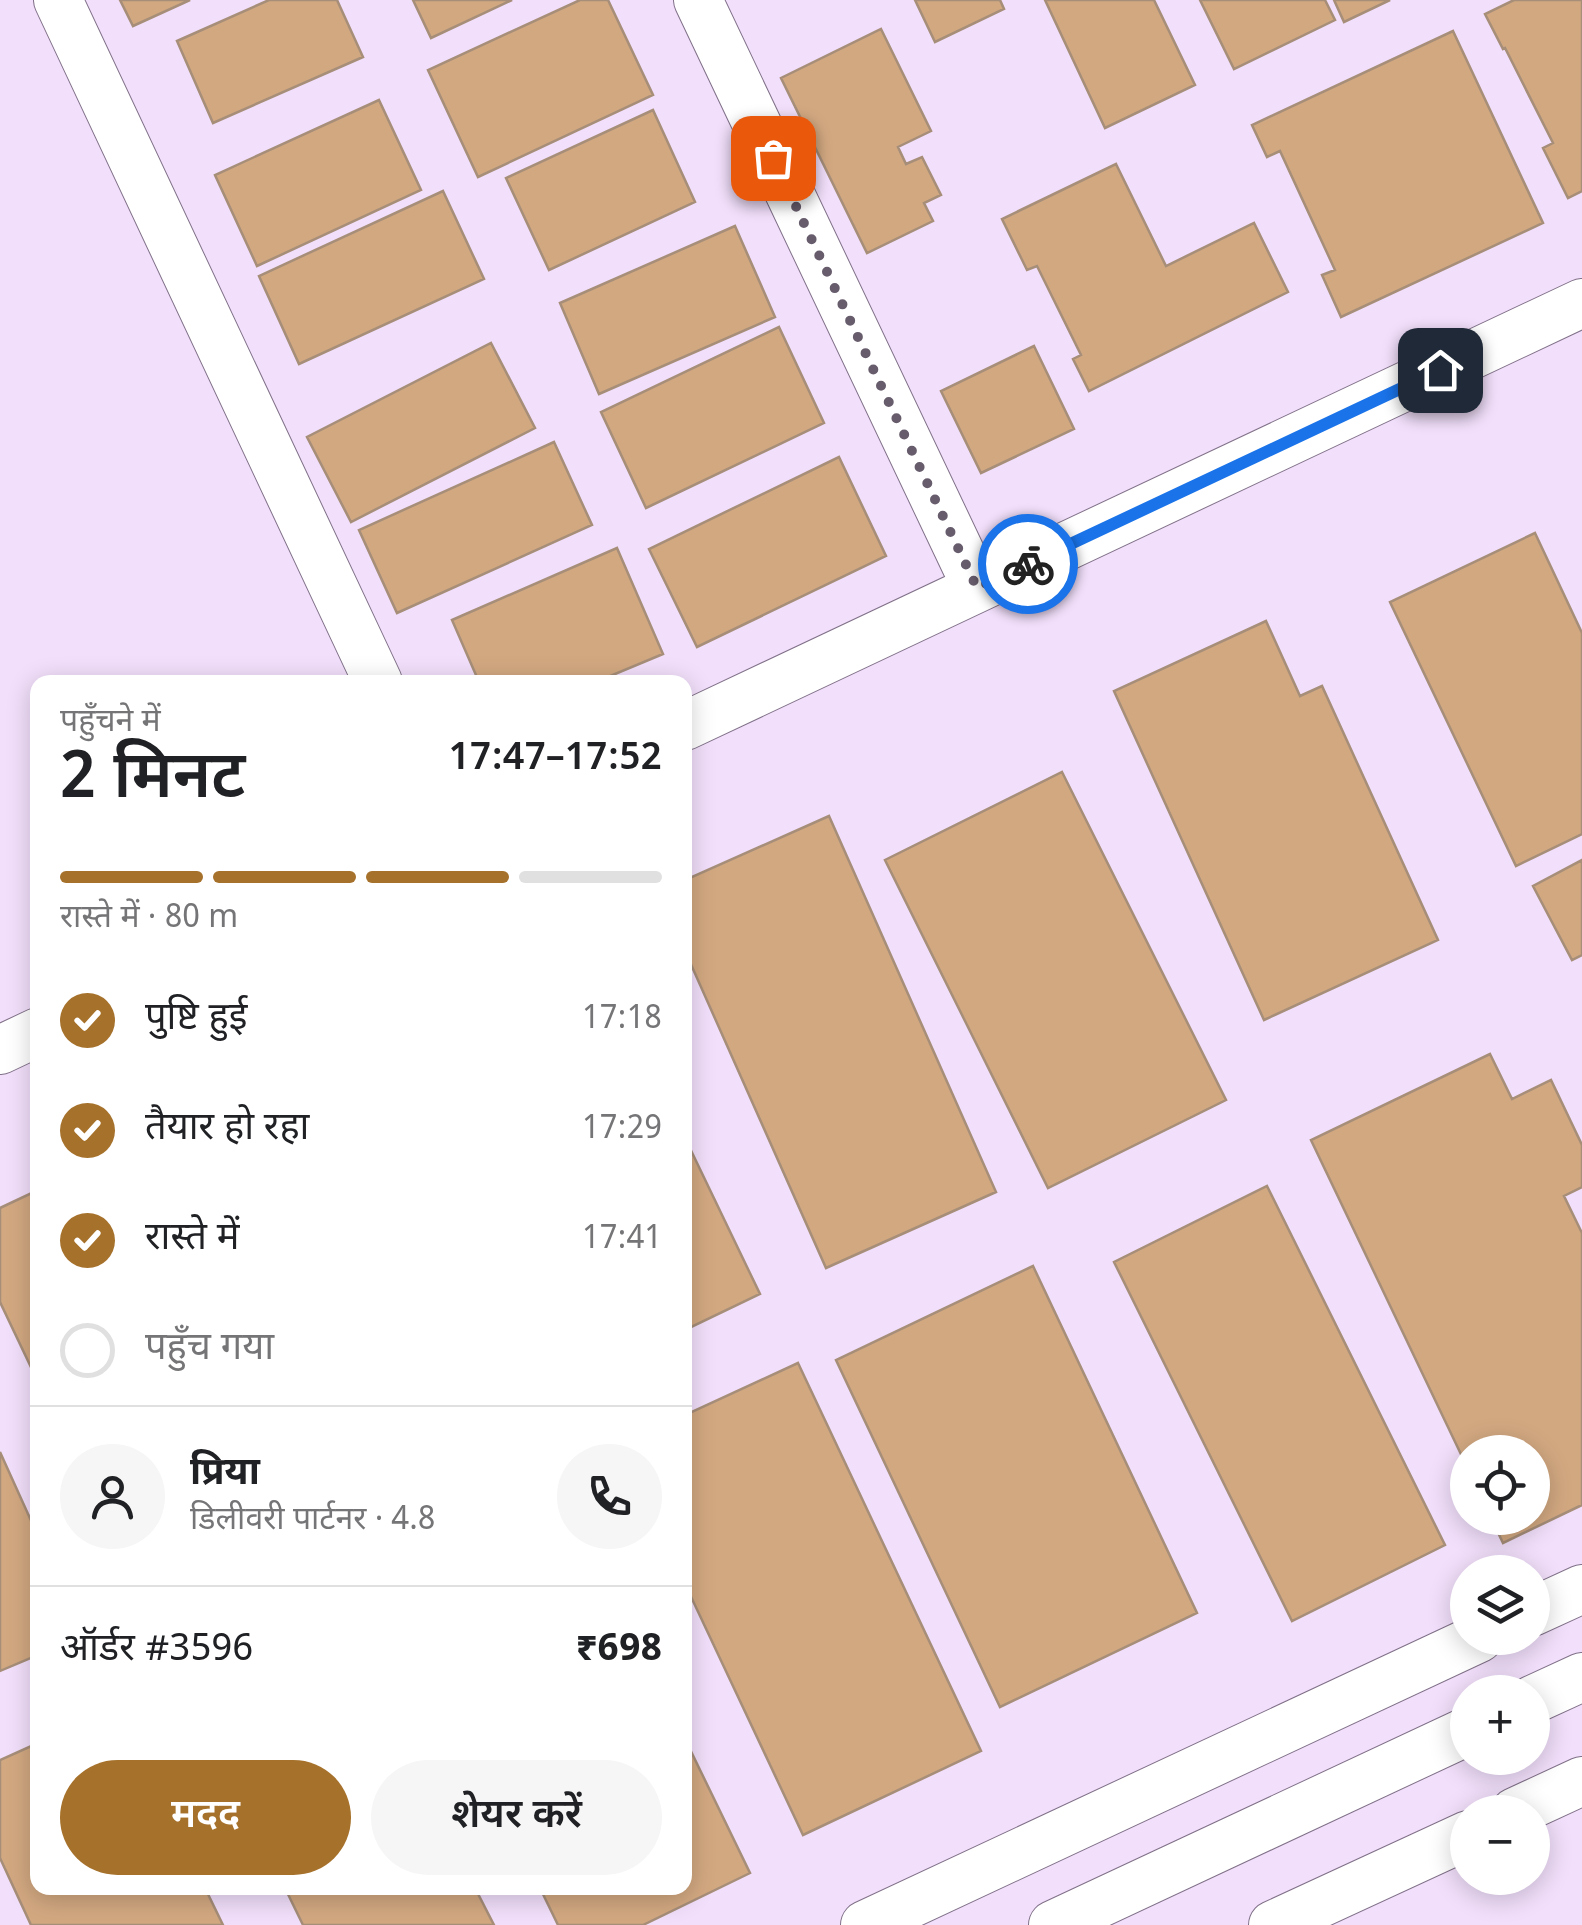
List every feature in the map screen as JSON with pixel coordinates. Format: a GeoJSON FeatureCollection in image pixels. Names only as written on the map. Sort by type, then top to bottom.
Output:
{"type":"FeatureCollection","features":[{"type":"Feature","properties":{"kind":"street"},"geometry":{"type":"LineString","coordinates":[[58,0],[375,675]]}},
{"type":"Feature","properties":{"kind":"street"},"geometry":{"type":"LineString","coordinates":[[713,5],[977,588]]}},
{"type":"Feature","properties":{"kind":"street"},"geometry":{"type":"LineString","coordinates":[[692,723],[1582,303]]}},
{"type":"Feature","properties":{"kind":"street"},"geometry":{"type":"LineString","coordinates":[[0,1050],[30,1036]]}},
{"type":"Feature","properties":{"kind":"street"},"geometry":{"type":"LineString","coordinates":[[1550,1604],[1582,1589]]}},
{"type":"Feature","properties":{"kind":"street"},"geometry":{"type":"LineString","coordinates":[[865,1925],[1450,1652]]}},
{"type":"Feature","properties":{"kind":"street"},"geometry":{"type":"LineString","coordinates":[[1550,1692],[1582,1677]]}},
{"type":"Feature","properties":{"kind":"street"},"geometry":{"type":"LineString","coordinates":[[1053,1925],[1450,1739]]}},
{"type":"Feature","properties":{"kind":"street"},"geometry":{"type":"LineString","coordinates":[[1550,1796],[1582,1781]]}},
{"type":"Feature","properties":{"kind":"street"},"geometry":{"type":"LineString","coordinates":[[1274,1925],[1450,1842]]}},
{"type":"Feature","properties":{"kind":"building"},"geometry":{"type":"Polygon","coordinates":[[[120,0],[190,0],[133,26],[120,0]]]}},
{"type":"Feature","properties":{"kind":"building"},"geometry":{"type":"Polygon","coordinates":[[[269,0],[337,0],[363,57],[213,123],[177,41],[269,0]]]}},
{"type":"Feature","properties":{"kind":"building"},"geometry":{"type":"Polygon","coordinates":[[[413,0],[512,0],[431,38],[413,0]]]}},
{"type":"Feature","properties":{"kind":"building"},"geometry":{"type":"Polygon","coordinates":[[[580,0],[608,0],[653,95],[478,177],[428,70],[580,0]]]}},
{"type":"Feature","properties":{"kind":"building"},"geometry":{"type":"Polygon","coordinates":[[[915,0],[1000,0],[1004,9],[935,42],[915,0]]]}},
{"type":"Feature","properties":{"kind":"building"},"geometry":{"type":"Polygon","coordinates":[[[1045,0],[1154,0],[1195,85],[1105,128],[1045,0]]]}},
{"type":"Feature","properties":{"kind":"building"},"geometry":{"type":"Polygon","coordinates":[[[1200,0],[1325,0],[1335,20],[1234,69],[1200,0]]]}},
{"type":"Feature","properties":{"kind":"building"},"geometry":{"type":"Polygon","coordinates":[[[1334,0],[1390,0],[1344,22],[1334,0]]]}},
{"type":"Feature","properties":{"kind":"building"},"geometry":{"type":"Polygon","coordinates":[[[1514,0],[1582,0],[1582,191],[1568,198],[1543,148],[1553,143],[1485,14],[1514,0]]]}},
{"type":"Feature","properties":{"kind":"building"},"geometry":{"type":"Polygon","coordinates":[[[881,29],[931,131],[898,147],[906,164],[922,157],[941,195],[924,203],[933,221],[867,253],[781,78],[881,29]]]}},
{"type":"Feature","properties":{"kind":"building"},"geometry":{"type":"Polygon","coordinates":[[[1453,31],[1543,223],[1341,317],[1322,275],[1335,270],[1280,151],[1267,157],[1252,125],[1453,31]]]}},
{"type":"Feature","properties":{"kind":"building"},"geometry":{"type":"Polygon","coordinates":[[[379,100],[421,190],[257,266],[215,175],[379,100]]]}},
{"type":"Feature","properties":{"kind":"building"},"geometry":{"type":"Polygon","coordinates":[[[653,110],[695,202],[549,270],[506,178],[653,110]]]}},
{"type":"Feature","properties":{"kind":"building"},"geometry":{"type":"Polygon","coordinates":[[[1116,164],[1166,266],[1254,223],[1288,292],[1089,391],[1073,359],[1081,355],[1037,266],[1027,270],[1002,219],[1116,164]]]}},
{"type":"Feature","properties":{"kind":"building"},"geometry":{"type":"Polygon","coordinates":[[[443,191],[484,279],[299,364],[259,276],[443,191]]]}},
{"type":"Feature","properties":{"kind":"building"},"geometry":{"type":"Polygon","coordinates":[[[735,226],[775,317],[599,394],[560,303],[735,226]]]}},
{"type":"Feature","properties":{"kind":"building"},"geometry":{"type":"Polygon","coordinates":[[[779,327],[824,423],[646,508],[601,412],[779,327]]]}},
{"type":"Feature","properties":{"kind":"building"},"geometry":{"type":"Polygon","coordinates":[[[491,343],[535,428],[351,522],[307,437],[491,343]]]}},
{"type":"Feature","properties":{"kind":"building"},"geometry":{"type":"Polygon","coordinates":[[[1034,346],[1074,429],[981,473],[941,391],[1034,346]]]}},
{"type":"Feature","properties":{"kind":"building"},"geometry":{"type":"Polygon","coordinates":[[[554,442],[592,525],[397,613],[359,530],[554,442]]]}},
{"type":"Feature","properties":{"kind":"building"},"geometry":{"type":"Polygon","coordinates":[[[839,457],[886,556],[697,647],[649,549],[839,457]]]}},
{"type":"Feature","properties":{"kind":"building"},"geometry":{"type":"Polygon","coordinates":[[[1535,533],[1582,633],[1582,834],[1516,866],[1390,602],[1535,533]]]}},
{"type":"Feature","properties":{"kind":"building"},"geometry":{"type":"Polygon","coordinates":[[[617,548],[663,654],[613,675],[476,675],[452,620],[617,548]]]}},
{"type":"Feature","properties":{"kind":"building"},"geometry":{"type":"Polygon","coordinates":[[[1266,621],[1300,696],[1322,686],[1438,940],[1264,1020],[1114,691],[1266,621]]]}},
{"type":"Feature","properties":{"kind":"building"},"geometry":{"type":"Polygon","coordinates":[[[1062,772],[1226,1100],[1048,1188],[885,860],[1062,772]]]}},
{"type":"Feature","properties":{"kind":"building"},"geometry":{"type":"Polygon","coordinates":[[[829,816],[996,1192],[826,1268],[692,967],[692,877],[829,816]]]}},
{"type":"Feature","properties":{"kind":"building"},"geometry":{"type":"Polygon","coordinates":[[[1582,860],[1582,955],[1572,960],[1533,886],[1582,860]]]}},
{"type":"Feature","properties":{"kind":"building"},"geometry":{"type":"Polygon","coordinates":[[[1490,1054],[1512,1099],[1551,1080],[1582,1145],[1582,1187],[1564,1196],[1582,1233],[1582,1505],[1550,1520],[1550,1435],[1452,1435],[1311,1140],[1490,1054]]]}},
{"type":"Feature","properties":{"kind":"building"},"geometry":{"type":"Polygon","coordinates":[[[692,1153],[760,1294],[692,1327],[692,1153]]]}},
{"type":"Feature","properties":{"kind":"building"},"geometry":{"type":"Polygon","coordinates":[[[1267,1186],[1445,1545],[1292,1621],[1114,1262],[1267,1186]]]}},
{"type":"Feature","properties":{"kind":"building"},"geometry":{"type":"Polygon","coordinates":[[[30,1194],[30,1365],[0,1302],[0,1208],[30,1194]]]}},
{"type":"Feature","properties":{"kind":"building"},"geometry":{"type":"Polygon","coordinates":[[[1033,1266],[1197,1613],[1000,1707],[836,1360],[1033,1266]]]}},
{"type":"Feature","properties":{"kind":"building"},"geometry":{"type":"Polygon","coordinates":[[[798,1363],[981,1751],[803,1835],[692,1599],[692,1412],[798,1363]]]}},
{"type":"Feature","properties":{"kind":"building"},"geometry":{"type":"Polygon","coordinates":[[[0,1452],[30,1518],[30,1658],[0,1671],[0,1452]]]}},
{"type":"Feature","properties":{"kind":"building"},"geometry":{"type":"Polygon","coordinates":[[[1499,1535],[1520,1535],[1503,1543],[1499,1535]]]}},
{"type":"Feature","properties":{"kind":"building"},"geometry":{"type":"Polygon","coordinates":[[[30,1747],[30,1895],[208,1895],[223,1925],[31,1925],[0,1858],[0,1760],[30,1747]]]}},
{"type":"Feature","properties":{"kind":"building"},"geometry":{"type":"Polygon","coordinates":[[[692,1753],[750,1873],[643,1925],[558,1925],[543,1895],[692,1895],[692,1753]]]}},
{"type":"Feature","properties":{"kind":"building"},"geometry":{"type":"Polygon","coordinates":[[[288,1895],[479,1895],[494,1925],[303,1925],[288,1895]]]}},
{"type":"Feature","properties":{"kind":"way so far"},"geometry":{"type":"LineString","coordinates":[[773,158],[977,588],[1028,564]]}},
{"type":"Feature","properties":{"kind":"route"},"geometry":{"type":"LineString","coordinates":[[1028,564],[1440,370]]}}]}
